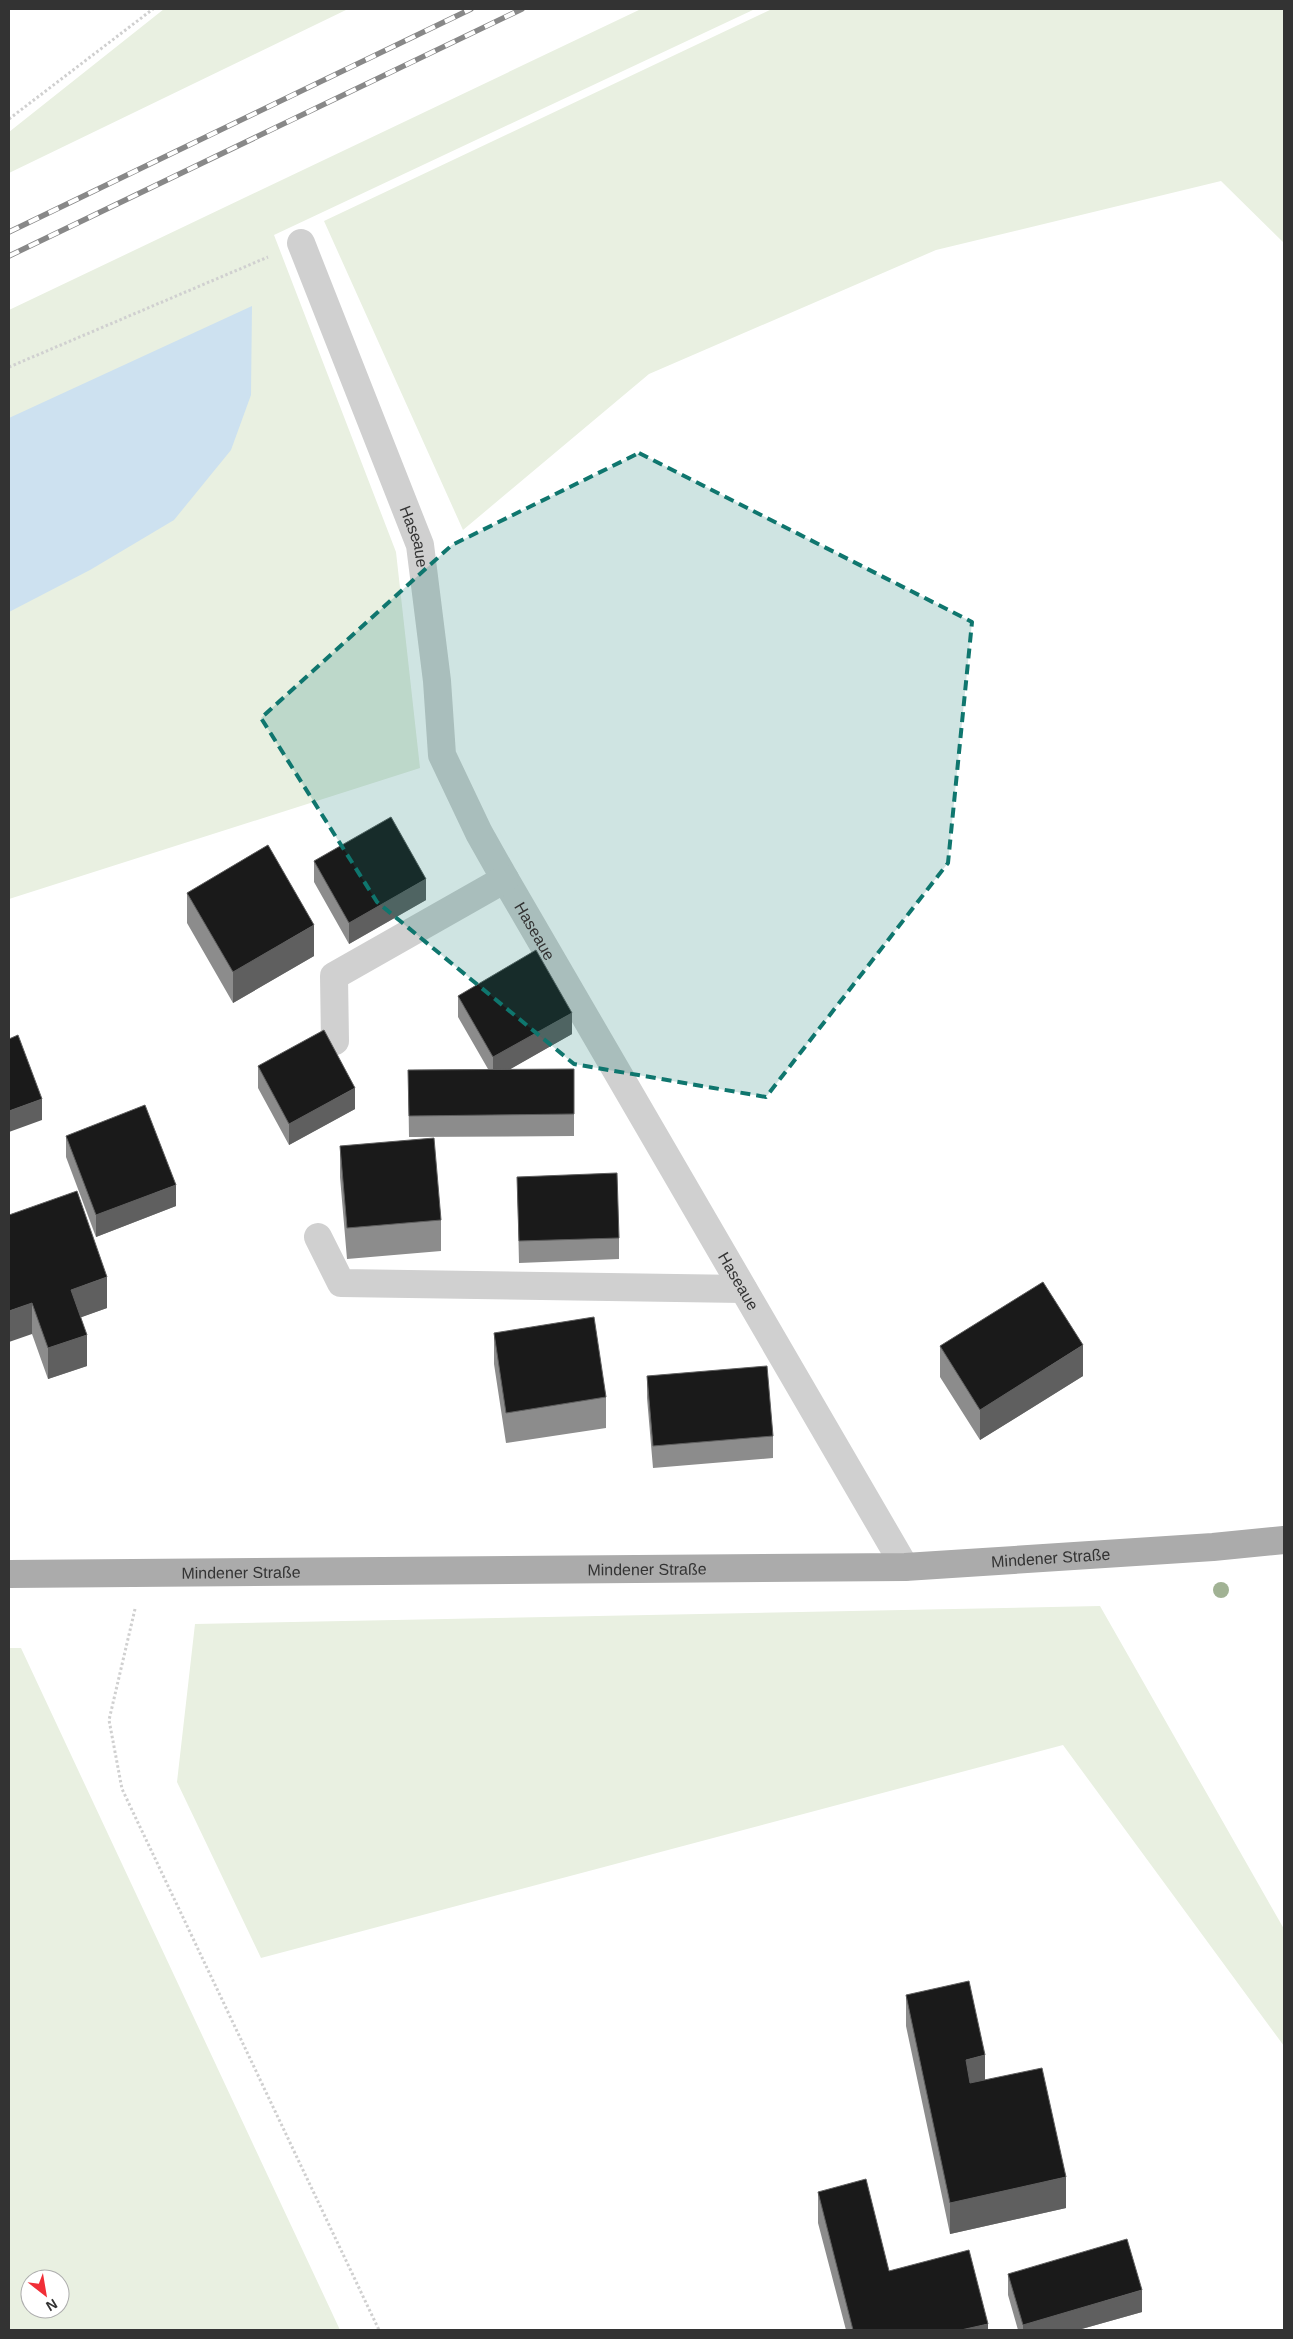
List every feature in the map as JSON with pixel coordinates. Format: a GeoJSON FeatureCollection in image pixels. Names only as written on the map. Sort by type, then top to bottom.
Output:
{"type":"FeatureCollection","features":[{"type":"Feature","properties":{"kind":"main road","name":"Mindener Straße"},"geometry":{"type":"LineString","coordinates":[[9,1574],[905,1567],[1213,1547],[1284,1540]]}},
{"type":"Feature","properties":{"kind":"street","name":"Haseaue"},"geometry":{"type":"LineString","coordinates":[[301,243],[420,545],[437,680],[442,755],[479,833],[905,1567]]}},
{"type":"Feature","properties":{"kind":"street"},"geometry":{"type":"LineString","coordinates":[[335,1041],[334,976],[506,880]]}},
{"type":"Feature","properties":{"kind":"street"},"geometry":{"type":"LineString","coordinates":[[318,1237],[341,1283],[743,1289]]}},
{"type":"Feature","properties":{"kind":"path"},"geometry":{"type":"LineString","coordinates":[[9,119],[153,9]]}},
{"type":"Feature","properties":{"kind":"path"},"geometry":{"type":"LineString","coordinates":[[9,368],[301,243]]}},
{"type":"Feature","properties":{"kind":"path"},"geometry":{"type":"LineString","coordinates":[[144,1572],[109,1720],[122,1789],[379,2330]]}},
{"type":"Feature","properties":{"kind":"highlighted area"},"geometry":{"type":"Polygon","coordinates":[[[639,453],[972,622],[948,863],[766,1097],[574,1064],[377,902],[261,718],[452,545],[639,453]]]}},
{"type":"Feature","properties":{"kind":"green space"},"geometry":{"type":"Polygon","coordinates":[[[164,9],[348,9],[9,173],[9,132],[164,9]]]}},
{"type":"Feature","properties":{"kind":"green space"},"geometry":{"type":"Polygon","coordinates":[[[641,9],[755,9],[274,235],[396,552],[420,768],[9,899],[9,310],[641,9]]]}},
{"type":"Feature","properties":{"kind":"green space"},"geometry":{"type":"Polygon","coordinates":[[[772,9],[1284,9],[1284,243],[1221,181],[936,250],[649,374],[463,530],[324,221],[772,9]]]}},
{"type":"Feature","properties":{"kind":"green space"},"geometry":{"type":"Polygon","coordinates":[[[1100,1606],[1284,1929],[1284,2046],[1063,1745],[261,1958],[177,1782],[195,1624],[1100,1606]]]}},
{"type":"Feature","properties":{"kind":"green space"},"geometry":{"type":"Polygon","coordinates":[[[9,1648],[21,1648],[340,2330],[9,2330],[9,1648]]]}},
{"type":"Feature","properties":{"kind":"water"},"geometry":{"type":"Polygon","coordinates":[[[252,306],[251,395],[231,450],[174,520],[90,570],[9,612],[9,418],[252,306]]]}},
{"type":"Feature","properties":{"kind":"building"},"geometry":{"type":"Polygon","coordinates":[[[391,817],[426,879],[349,923],[314,861],[391,817]]]}},
{"type":"Feature","properties":{"kind":"building"},"geometry":{"type":"Polygon","coordinates":[[[268,845],[314,925],[233,972],[187,893],[268,845]]]}},
{"type":"Feature","properties":{"kind":"building"},"geometry":{"type":"Polygon","coordinates":[[[536,950],[572,1013],[493,1057],[458,996],[536,950]]]}},
{"type":"Feature","properties":{"kind":"building"},"geometry":{"type":"Polygon","coordinates":[[[324,1030],[355,1088],[289,1124],[258,1066],[324,1030]]]}},
{"type":"Feature","properties":{"kind":"building"},"geometry":{"type":"Polygon","coordinates":[[[18,1035],[42,1099],[9,1111],[9,1039],[18,1035]]]}},
{"type":"Feature","properties":{"kind":"building"},"geometry":{"type":"Polygon","coordinates":[[[574,1069],[574,1114],[409,1116],[408,1070],[574,1069]]]}},
{"type":"Feature","properties":{"kind":"building"},"geometry":{"type":"Polygon","coordinates":[[[145,1105],[176,1185],[96,1215],[66,1136],[145,1105]]]}},
{"type":"Feature","properties":{"kind":"building"},"geometry":{"type":"Polygon","coordinates":[[[434,1138],[441,1220],[347,1228],[340,1146],[434,1138]]]}},
{"type":"Feature","properties":{"kind":"building"},"geometry":{"type":"Polygon","coordinates":[[[617,1173],[619,1238],[519,1241],[517,1177],[617,1173]]]}},
{"type":"Feature","properties":{"kind":"building"},"geometry":{"type":"Polygon","coordinates":[[[77,1191],[107,1277],[71,1290],[87,1335],[48,1348],[32,1303],[9,1311],[9,1215],[77,1191]]]}},
{"type":"Feature","properties":{"kind":"building"},"geometry":{"type":"Polygon","coordinates":[[[1043,1282],[1083,1345],[980,1410],[940,1346],[1043,1282]]]}},
{"type":"Feature","properties":{"kind":"building"},"geometry":{"type":"Polygon","coordinates":[[[594,1317],[606,1397],[506,1413],[494,1333],[594,1317]]]}},
{"type":"Feature","properties":{"kind":"building"},"geometry":{"type":"Polygon","coordinates":[[[767,1366],[773,1436],[653,1446],[647,1376],[767,1366]]]}},
{"type":"Feature","properties":{"kind":"building"},"geometry":{"type":"Polygon","coordinates":[[[969,1981],[985,2055],[966,2060],[970,2083],[1042,2068],[1066,2177],[950,2203],[906,1995],[969,1981]]]}},
{"type":"Feature","properties":{"kind":"building"},"geometry":{"type":"Polygon","coordinates":[[[866,2179],[889,2271],[969,2250],[988,2324],[961,2330],[853,2330],[818,2192],[866,2179]]]}},
{"type":"Feature","properties":{"kind":"building"},"geometry":{"type":"Polygon","coordinates":[[[1127,2239],[1142,2290],[1023,2325],[1008,2274],[1127,2239]]]}},
{"type":"Feature","properties":{"kind":"railway"},"geometry":{"type":"LineString","coordinates":[[9,232],[471,9]]}},
{"type":"Feature","properties":{"kind":"railway"},"geometry":{"type":"LineString","coordinates":[[9,256],[522,9]]}}]}
